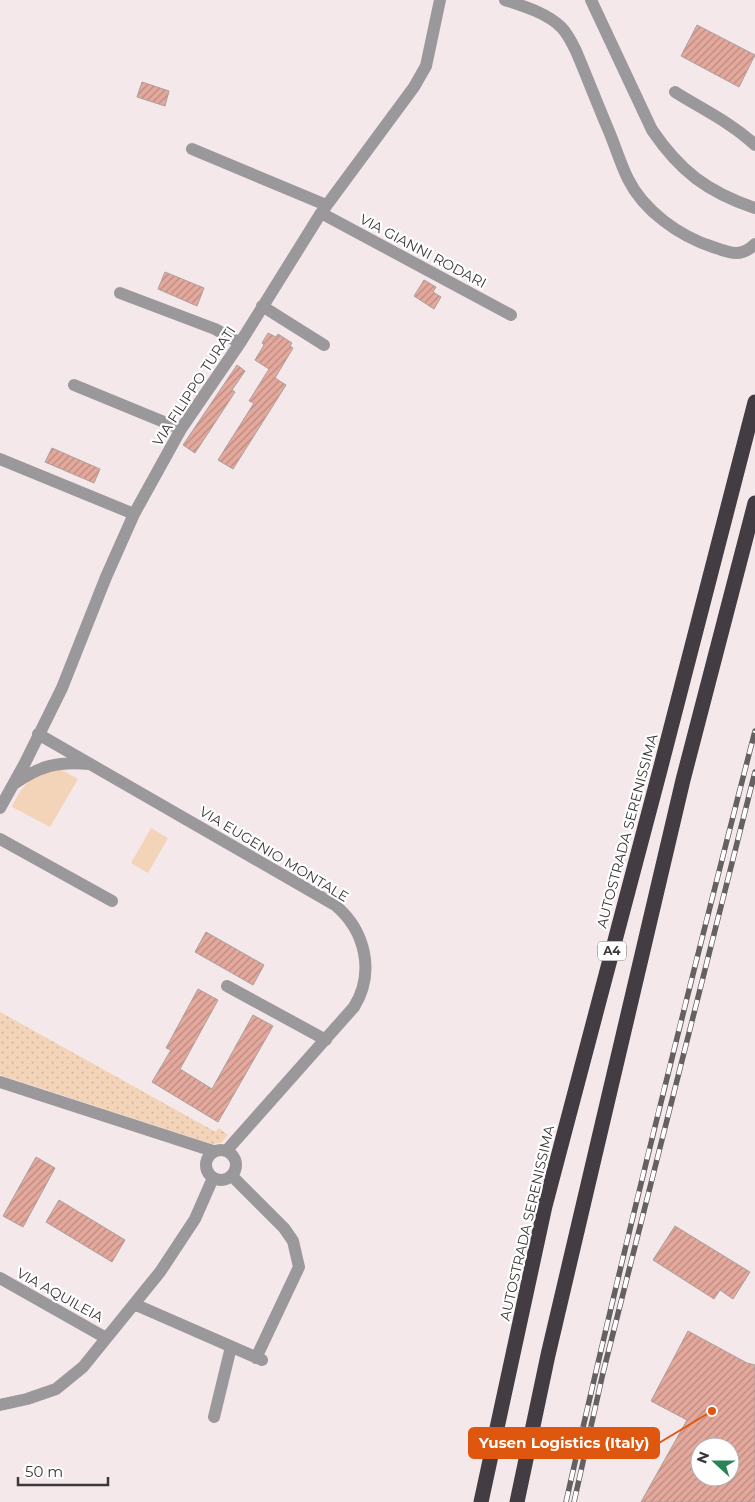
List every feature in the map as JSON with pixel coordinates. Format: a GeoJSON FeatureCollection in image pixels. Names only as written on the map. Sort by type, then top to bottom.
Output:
{"type":"FeatureCollection","features":[{"type":"Feature","properties":{"kind":"highway","name":"AUTOSTRADA SERENISSIMA"},"geometry":{"type":"LineString","coordinates":[[481,1502],[545,1206],[755,402]]}},
{"type":"Feature","properties":{"kind":"highway","name":"A4"},"geometry":{"type":"LineString","coordinates":[[517,1502],[548,1355],[681,790],[755,503]]}},
{"type":"Feature","properties":{"kind":"street","name":"VIA FILIPPO TURATI"},"geometry":{"type":"LineString","coordinates":[[0,808],[25,763],[62,688],[106,577],[134,514],[181,429],[240,343],[324,209],[403,103],[422,73],[426,66],[440,0]]}},
{"type":"Feature","properties":{"kind":"street"},"geometry":{"type":"LineString","coordinates":[[505,0],[553,21],[568,36],[576,51],[628,179],[644,202],[658,216],[694,240],[724,251],[738,254],[746,252],[755,244]]}},
{"type":"Feature","properties":{"kind":"street"},"geometry":{"type":"LineString","coordinates":[[591,0],[652,130],[663,147],[680,165],[708,188],[734,201],[755,208]]}},
{"type":"Feature","properties":{"kind":"street"},"geometry":{"type":"LineString","coordinates":[[675,92],[727,124],[755,145]]}},
{"type":"Feature","properties":{"kind":"street","name":"VIA GIANNI RODARI"},"geometry":{"type":"LineString","coordinates":[[192,149],[324,209],[511,315]]}},
{"type":"Feature","properties":{"kind":"street"},"geometry":{"type":"LineString","coordinates":[[120,293],[215,330],[240,343]]}},
{"type":"Feature","properties":{"kind":"street"},"geometry":{"type":"LineString","coordinates":[[262,306],[324,345]]}},
{"type":"Feature","properties":{"kind":"street"},"geometry":{"type":"LineString","coordinates":[[74,385],[181,429]]}},
{"type":"Feature","properties":{"kind":"street"},"geometry":{"type":"LineString","coordinates":[[0,459],[134,514]]}},
{"type":"Feature","properties":{"kind":"street","name":"VIA EUGENIO MONTALE"},"geometry":{"type":"LineString","coordinates":[[38,734],[335,905],[347,916],[354,926],[362,946],[366,967],[365,980],[360,997],[326,1040],[227,1150]]}},
{"type":"Feature","properties":{"kind":"street","name":"VIA EUGENIO MONTALE"},"geometry":{"type":"LineString","coordinates":[[11,787],[25,776],[46,766],[68,763],[91,764]]}},
{"type":"Feature","properties":{"kind":"street"},"geometry":{"type":"LineString","coordinates":[[0,839],[112,901]]}},
{"type":"Feature","properties":{"kind":"street"},"geometry":{"type":"LineString","coordinates":[[227,986],[326,1040]]}},
{"type":"Feature","properties":{"kind":"street"},"geometry":{"type":"LineString","coordinates":[[0,1082],[212,1152],[222,1149],[227,1150],[236,1162],[235,1172],[232,1176],[223,1180],[213,1178],[209,1174],[205,1165],[212,1152]]}},
{"type":"Feature","properties":{"kind":"street"},"geometry":{"type":"LineString","coordinates":[[134,1304],[259,1359],[299,1267],[293,1241],[284,1228],[232,1176]]}},
{"type":"Feature","properties":{"kind":"street"},"geometry":{"type":"LineString","coordinates":[[0,1405],[27,1400],[56,1389],[83,1367],[160,1272],[195,1219],[213,1178]]}},
{"type":"Feature","properties":{"kind":"street","name":"VIA AQUILEIA"},"geometry":{"type":"LineString","coordinates":[[0,1278],[106,1338]]}},
{"type":"Feature","properties":{"kind":"street"},"geometry":{"type":"LineString","coordinates":[[214,1417],[231,1347]]}},
{"type":"Feature","properties":{"kind":"shaded area"},"geometry":{"type":"Polygon","coordinates":[[[60,769],[78,779],[50,827],[12,807],[16,798],[30,780],[60,769]]]}},
{"type":"Feature","properties":{"kind":"shaded area"},"geometry":{"type":"Polygon","coordinates":[[[151,828],[168,838],[148,873],[131,863],[151,828]]]}},
{"type":"Feature","properties":{"kind":"shaded area"},"geometry":{"type":"Polygon","coordinates":[[[0,1012],[214,1131],[219,1128],[228,1135],[221,1143],[212,1144],[0,1075],[0,1012]]]}},
{"type":"Feature","properties":{"kind":"building"},"geometry":{"type":"Polygon","coordinates":[[[697,25],[755,55],[739,87],[681,56],[697,25]]]}},
{"type":"Feature","properties":{"kind":"building"},"geometry":{"type":"Polygon","coordinates":[[[142,82],[169,91],[165,106],[137,97],[142,82]]]}},
{"type":"Feature","properties":{"kind":"building"},"geometry":{"type":"Polygon","coordinates":[[[165,272],[204,288],[197,306],[158,289],[165,272]]]}},
{"type":"Feature","properties":{"kind":"building"},"geometry":{"type":"Polygon","coordinates":[[[424,280],[436,287],[433,292],[441,297],[434,309],[414,296],[424,280]]]}},
{"type":"Feature","properties":{"kind":"building"},"geometry":{"type":"Polygon","coordinates":[[[268,333],[276,337],[278,334],[292,343],[290,346],[293,348],[275,378],[286,385],[233,469],[218,460],[254,403],[249,401],[269,369],[255,360],[264,345],[262,343],[268,333]]]}},
{"type":"Feature","properties":{"kind":"building"},"geometry":{"type":"Polygon","coordinates":[[[237,365],[245,371],[232,390],[235,392],[195,453],[183,445],[237,365]]]}},
{"type":"Feature","properties":{"kind":"building"},"geometry":{"type":"Polygon","coordinates":[[[52,448],[100,469],[94,483],[45,462],[52,448]]]}},
{"type":"Feature","properties":{"kind":"building"},"geometry":{"type":"Polygon","coordinates":[[[206,932],[264,965],[253,985],[195,952],[206,932]]]}},
{"type":"Feature","properties":{"kind":"building"},"geometry":{"type":"Polygon","coordinates":[[[198,989],[218,1000],[180,1069],[212,1089],[253,1015],[273,1026],[218,1122],[152,1082],[171,1050],[166,1048],[198,989]]]}},
{"type":"Feature","properties":{"kind":"building"},"geometry":{"type":"Polygon","coordinates":[[[36,1157],[55,1168],[23,1227],[3,1216],[36,1157]]]}},
{"type":"Feature","properties":{"kind":"building"},"geometry":{"type":"Polygon","coordinates":[[[59,1200],[125,1240],[112,1262],[46,1222],[59,1200]]]}},
{"type":"Feature","properties":{"kind":"building"},"geometry":{"type":"Polygon","coordinates":[[[675,1226],[750,1272],[733,1299],[720,1290],[714,1299],[653,1260],[675,1226]]]}},
{"type":"Feature","properties":{"kind":"building"},"geometry":{"type":"Polygon","coordinates":[[[688,1331],[747,1363],[755,1365],[755,1502],[641,1502],[687,1420],[651,1401],[688,1331]]]}},
{"type":"Feature","properties":{"kind":"railway"},"geometry":{"type":"LineString","coordinates":[[566,1502],[658,1116],[755,731]]}},
{"type":"Feature","properties":{"kind":"railway"},"geometry":{"type":"LineString","coordinates":[[574,1502],[603,1373],[755,772]]}},
{"type":"Feature","properties":{"kind":"place","name":"Yusen Logistics (Italy)"},"geometry":{"type":"Point","coordinates":[712,1411]}}]}
